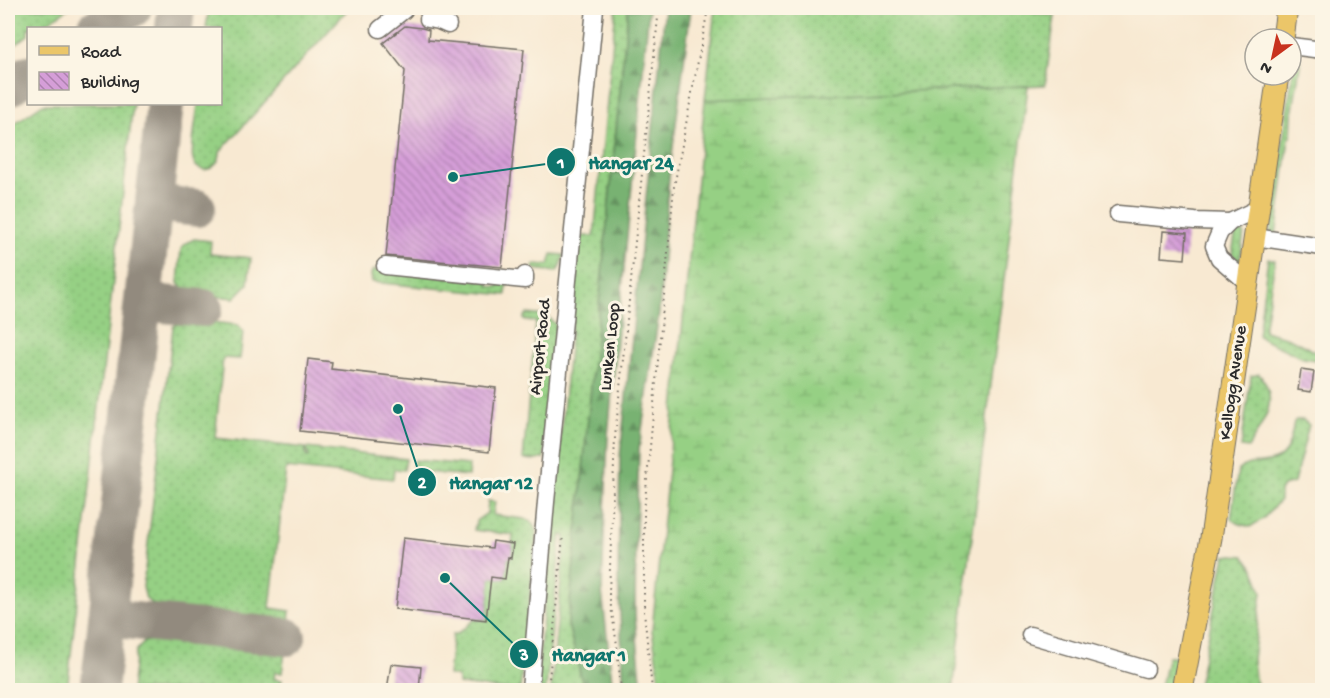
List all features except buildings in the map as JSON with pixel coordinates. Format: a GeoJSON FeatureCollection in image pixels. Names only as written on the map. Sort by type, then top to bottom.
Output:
{"type":"FeatureCollection","features":[{"type":"Feature","properties":{"kind":"main road"},"geometry":{"type":"LineString","coordinates":[[1285,27],[1287,8]]}},
{"type":"Feature","properties":{"kind":"main road","name":"Kellogg Avenue"},"geometry":{"type":"LineString","coordinates":[[1182,690],[1211,538],[1276,87]]}},
{"type":"Feature","properties":{"kind":"lane","name":"Airport Road"},"geometry":{"type":"LineString","coordinates":[[530,690],[550,455],[595,8]]}},
{"type":"Feature","properties":{"kind":"lane"},"geometry":{"type":"LineString","coordinates":[[380,29],[414,14],[448,25]]}},
{"type":"Feature","properties":{"kind":"lane"},"geometry":{"type":"LineString","coordinates":[[1303,48],[1323,50]]}},
{"type":"Feature","properties":{"kind":"lane"},"geometry":{"type":"LineString","coordinates":[[1249,284],[1219,258],[1214,246],[1220,232],[1230,222],[1259,208]]}},
{"type":"Feature","properties":{"kind":"lane"},"geometry":{"type":"LineString","coordinates":[[1118,214],[1230,222]]}},
{"type":"Feature","properties":{"kind":"lane"},"geometry":{"type":"LineString","coordinates":[[1255,237],[1323,248]]}},
{"type":"Feature","properties":{"kind":"lane"},"geometry":{"type":"LineString","coordinates":[[385,266],[525,280],[525,275]]}},
{"type":"Feature","properties":{"kind":"lane"},"geometry":{"type":"LineString","coordinates":[[1030,635],[1146,669]]}},
{"type":"Feature","properties":{"kind":"path","name":"Lunken Loop"},"geometry":{"type":"LineString","coordinates":[[621,690],[609,594],[615,437],[659,8]]}},
{"type":"Feature","properties":{"kind":"path"},"geometry":{"type":"LineString","coordinates":[[652,690],[644,611],[644,512],[675,187],[707,14]]}},
{"type":"Feature","properties":{"kind":"path"},"geometry":{"type":"LineString","coordinates":[[548,690],[563,536]]}},
{"type":"Feature","properties":{"kind":"path"},"geometry":{"type":"LineString","coordinates":[[457,686],[493,690]]}},
{"type":"Feature","properties":{"kind":"green space"},"geometry":{"type":"Polygon","coordinates":[[[8,8],[69,8],[40,27],[27,27],[27,36],[8,50],[8,8]]]}},
{"type":"Feature","properties":{"kind":"green space"},"geometry":{"type":"Polygon","coordinates":[[[209,8],[349,8],[220,152],[213,167],[204,170],[196,165],[192,156],[198,105],[222,105],[222,27],[206,27],[209,8]]]}},
{"type":"Feature","properties":{"kind":"green space"},"geometry":{"type":"Polygon","coordinates":[[[616,8],[628,8],[568,624],[584,690],[551,690],[565,536],[561,535],[546,690],[536,690],[580,236],[594,236],[616,8]]]}},
{"type":"Feature","properties":{"kind":"green space"},"geometry":{"type":"Polygon","coordinates":[[[628,8],[649,8],[608,435],[602,591],[613,690],[584,690],[568,624],[628,8]]]}},
{"type":"Feature","properties":{"kind":"green space"},"geometry":{"type":"Polygon","coordinates":[[[665,8],[691,8],[669,178],[659,313],[639,450],[635,616],[642,690],[624,690],[618,577],[620,457],[665,8]]]}},
{"type":"Feature","properties":{"kind":"green space"},"geometry":{"type":"Polygon","coordinates":[[[715,8],[895,8],[976,16],[981,8],[1006,8],[1055,16],[1045,85],[705,100],[715,8]]]}},
{"type":"Feature","properties":{"kind":"green space"},"geometry":{"type":"Polygon","coordinates":[[[895,8],[981,8],[976,16],[895,8]]]}},
{"type":"Feature","properties":{"kind":"green space"},"geometry":{"type":"Polygon","coordinates":[[[1028,86],[953,690],[661,690],[652,630],[705,100],[1028,86]]]}},
{"type":"Feature","properties":{"kind":"green space"},"geometry":{"type":"Polygon","coordinates":[[[1291,87],[1297,87],[1276,236],[1270,234],[1291,87]]]}},
{"type":"Feature","properties":{"kind":"green space"},"geometry":{"type":"Polygon","coordinates":[[[42,105],[133,105],[67,690],[8,690],[8,128],[42,105]]]}},
{"type":"Feature","properties":{"kind":"green space"},"geometry":{"type":"Polygon","coordinates":[[[1238,230],[1244,233],[1238,260],[1232,254],[1238,230]]]}},
{"type":"Feature","properties":{"kind":"green space"},"geometry":{"type":"Polygon","coordinates":[[[194,239],[211,241],[210,254],[251,258],[248,284],[234,298],[186,293],[178,283],[181,249],[194,239]]]}},
{"type":"Feature","properties":{"kind":"green space"},"geometry":{"type":"Polygon","coordinates":[[[552,254],[564,255],[556,272],[534,269],[535,264],[549,265],[552,254]]]}},
{"type":"Feature","properties":{"kind":"green space"},"geometry":{"type":"Polygon","coordinates":[[[1268,258],[1275,260],[1264,331],[1289,338],[1322,353],[1322,361],[1303,358],[1258,335],[1268,258]]]}},
{"type":"Feature","properties":{"kind":"green space"},"geometry":{"type":"Polygon","coordinates":[[[373,270],[489,281],[489,286],[498,287],[499,283],[507,284],[506,295],[372,282],[373,270]]]}},
{"type":"Feature","properties":{"kind":"green space"},"geometry":{"type":"Polygon","coordinates":[[[527,314],[547,316],[556,325],[544,458],[538,460],[523,459],[536,322],[524,320],[527,314]]]}},
{"type":"Feature","properties":{"kind":"green space"},"geometry":{"type":"Polygon","coordinates":[[[184,319],[238,325],[243,332],[240,359],[223,358],[215,438],[306,448],[307,457],[309,456],[307,448],[406,459],[404,470],[394,469],[393,479],[286,468],[270,608],[290,611],[289,622],[158,608],[146,599],[143,587],[173,327],[184,319]]]}},
{"type":"Feature","properties":{"kind":"green space"},"geometry":{"type":"Polygon","coordinates":[[[1259,374],[1269,393],[1267,412],[1248,448],[1241,447],[1251,376],[1259,374]]]}},
{"type":"Feature","properties":{"kind":"green space"},"geometry":{"type":"Polygon","coordinates":[[[1296,420],[1303,420],[1309,425],[1294,483],[1283,486],[1280,491],[1280,500],[1263,519],[1250,527],[1237,523],[1231,519],[1238,470],[1246,465],[1270,462],[1282,456],[1289,445],[1296,420]]]}},
{"type":"Feature","properties":{"kind":"green space"},"geometry":{"type":"Polygon","coordinates":[[[414,460],[469,465],[468,476],[413,471],[414,460]]]}},
{"type":"Feature","properties":{"kind":"green space"},"geometry":{"type":"Polygon","coordinates":[[[488,501],[495,502],[493,515],[525,519],[531,522],[537,530],[520,690],[458,684],[458,677],[448,675],[453,634],[457,634],[475,619],[486,620],[491,577],[505,579],[508,557],[511,557],[513,535],[474,530],[476,521],[487,513],[488,501]]]}},
{"type":"Feature","properties":{"kind":"green space"},"geometry":{"type":"Polygon","coordinates":[[[1225,556],[1244,556],[1254,569],[1262,592],[1253,659],[1259,690],[1197,690],[1225,556]]]}},
{"type":"Feature","properties":{"kind":"green space"},"geometry":{"type":"Polygon","coordinates":[[[156,639],[285,652],[282,673],[275,672],[274,679],[282,680],[280,690],[131,690],[136,651],[144,642],[156,639]]]}},
{"type":"Feature","properties":{"kind":"green space"},"geometry":{"type":"Polygon","coordinates":[[[1168,656],[1177,658],[1170,690],[1160,690],[1168,656]]]}},
{"type":"Feature","properties":{"kind":"taxiway"},"geometry":{"type":"LineString","coordinates":[[98,27],[133,8]]}},
{"type":"Feature","properties":{"kind":"taxiway"},"geometry":{"type":"LineString","coordinates":[[174,27],[176,8]]}},
{"type":"Feature","properties":{"kind":"taxiway"},"geometry":{"type":"LineString","coordinates":[[8,88],[27,75]]}},
{"type":"Feature","properties":{"kind":"taxiway"},"geometry":{"type":"LineString","coordinates":[[99,690],[165,105]]}},
{"type":"Feature","properties":{"kind":"taxiway"},"geometry":{"type":"LineString","coordinates":[[154,203],[197,208]]}},
{"type":"Feature","properties":{"kind":"taxiway"},"geometry":{"type":"LineString","coordinates":[[143,302],[204,308]]}},
{"type":"Feature","properties":{"kind":"taxiway"},"geometry":{"type":"LineString","coordinates":[[107,618],[287,637]]}},
{"type":"Feature","properties":{"kind":"place","name":"Hangar 24"},"geometry":{"type":"Point","coordinates":[453,177]}},
{"type":"Feature","properties":{"kind":"place","name":"Hangar 12"},"geometry":{"type":"Point","coordinates":[398,409]}},
{"type":"Feature","properties":{"kind":"place","name":"Hangar 1"},"geometry":{"type":"Point","coordinates":[445,578]}}]}
